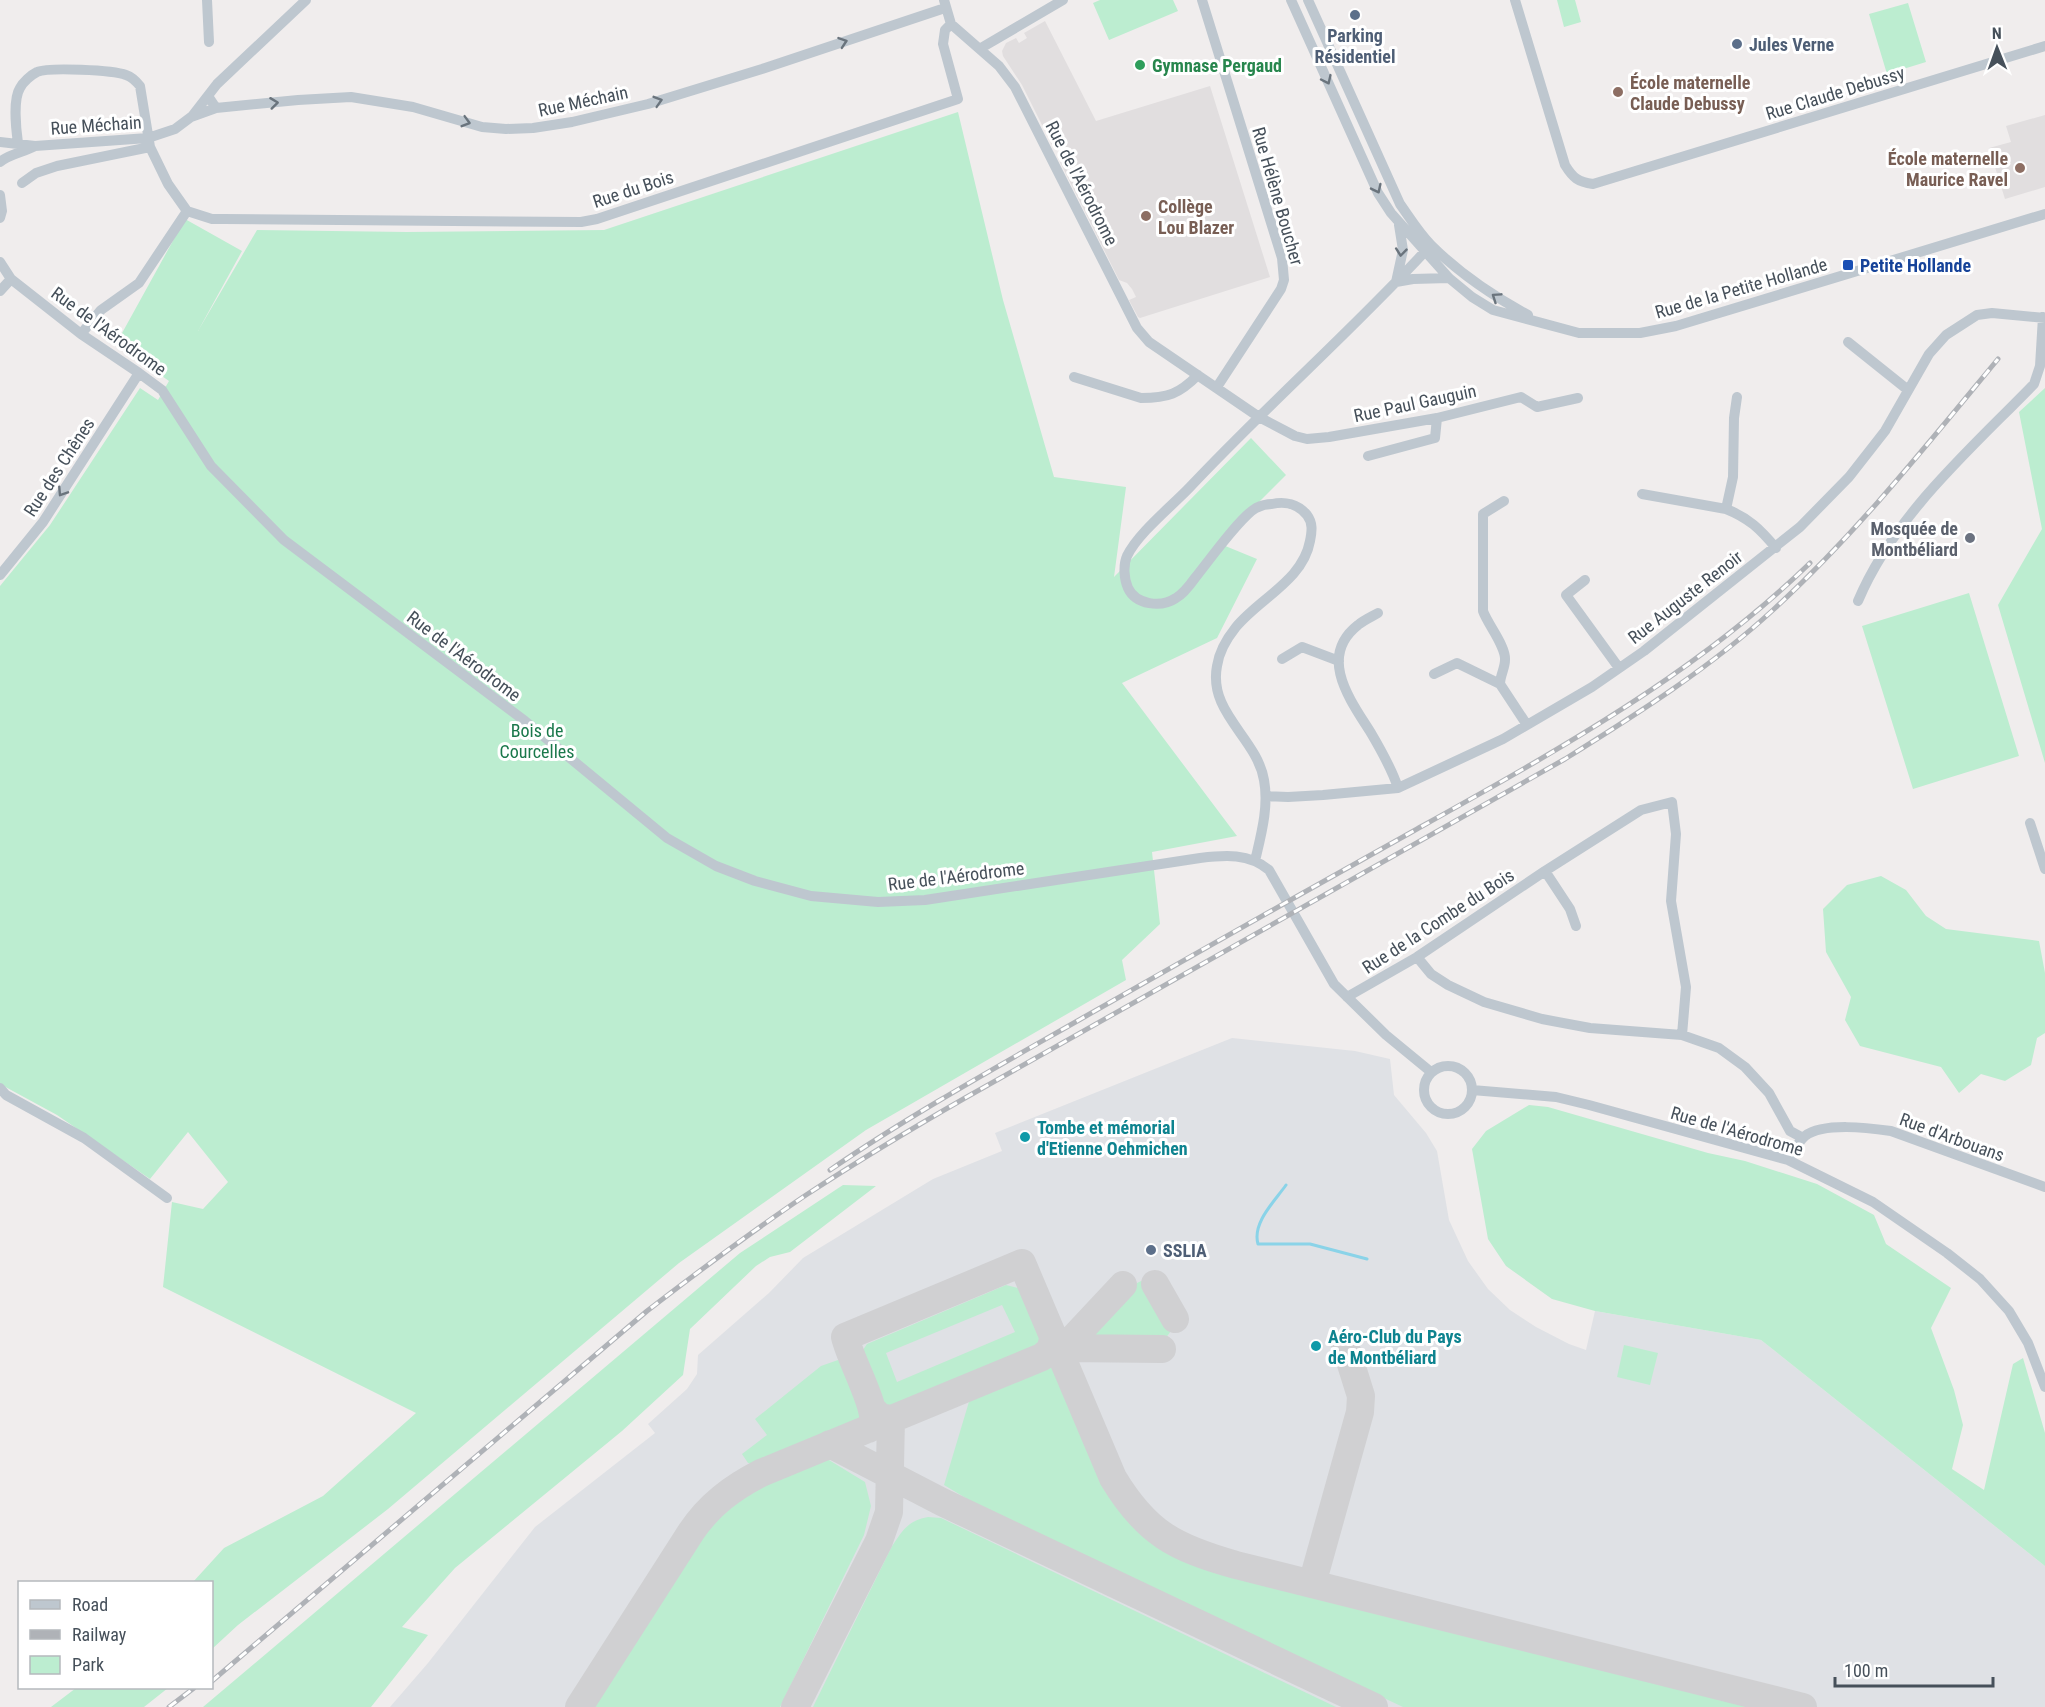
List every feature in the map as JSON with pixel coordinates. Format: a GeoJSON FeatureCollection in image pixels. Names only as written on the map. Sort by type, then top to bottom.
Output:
{"type":"FeatureCollection","features":[{"type":"Feature","properties":{"kind":"street"},"geometry":{"type":"LineString","coordinates":[[207,0],[210,42]]}},
{"type":"Feature","properties":{"kind":"street"},"geometry":{"type":"LineString","coordinates":[[981,48],[1063,0]]}},
{"type":"Feature","properties":{"kind":"street","name":"Rue Hélène Boucher"},"geometry":{"type":"LineString","coordinates":[[1202,0],[1282,258],[1283,269],[1281,289],[1217,387]]}},
{"type":"Feature","properties":{"kind":"street","name":"Rue de la Petite Hollande"},"geometry":{"type":"LineString","coordinates":[[1291,0],[1378,193],[1398,222],[1428,249],[1499,299],[1547,325]]}},
{"type":"Feature","properties":{"kind":"street","name":"Rue de la Petite Hollande"},"geometry":{"type":"LineString","coordinates":[[1308,0],[1400,204],[1449,278],[1472,297],[1493,310],[1580,333],[1640,333],[1676,326],[2045,214]]}},
{"type":"Feature","properties":{"kind":"street","name":"Rue Claude Debussy"},"geometry":{"type":"LineString","coordinates":[[1515,0],[1565,165],[1572,178],[1593,184],[2045,46]]}},
{"type":"Feature","properties":{"kind":"street"},"geometry":{"type":"LineString","coordinates":[[191,117],[217,84],[304,1]]}},
{"type":"Feature","properties":{"kind":"street","name":"Rue de l'Aérodrome"},"geometry":{"type":"LineString","coordinates":[[945,4],[951,24],[981,48],[1015,87],[1137,328],[1149,342],[1259,417]]}},
{"type":"Feature","properties":{"kind":"street","name":"Rue Méchain"},"geometry":{"type":"LineString","coordinates":[[22,183],[36,173],[57,166],[149,143],[191,117],[216,108],[351,97],[413,107],[482,127],[532,128],[572,122],[648,104],[762,69],[945,4]]}},
{"type":"Feature","properties":{"kind":"street","name":"Rue du Bois"},"geometry":{"type":"LineString","coordinates":[[187,211],[212,219],[581,222],[597,219],[958,99],[943,44],[945,30],[951,24]]}},
{"type":"Feature","properties":{"kind":"street"},"geometry":{"type":"LineString","coordinates":[[18,143],[16,109],[19,89],[37,72],[46,70],[127,75],[140,86],[149,143],[168,184],[187,211],[139,283],[101,310],[81,334]]}},
{"type":"Feature","properties":{"kind":"street"},"geometry":{"type":"LineString","coordinates":[[208,96],[216,108]]}},
{"type":"Feature","properties":{"kind":"street","name":"Rue Méchain"},"geometry":{"type":"LineString","coordinates":[[0,142],[35,146],[149,143]]}},
{"type":"Feature","properties":{"kind":"street","name":"Rue Méchain"},"geometry":{"type":"LineString","coordinates":[[0,162],[6,157],[22,153],[35,146]]}},
{"type":"Feature","properties":{"kind":"street"},"geometry":{"type":"LineString","coordinates":[[0,195],[2,211],[0,218]]}},
{"type":"Feature","properties":{"kind":"street"},"geometry":{"type":"LineString","coordinates":[[1396,282],[1402,250],[1398,222]]}},
{"type":"Feature","properties":{"kind":"street"},"geometry":{"type":"LineString","coordinates":[[1428,249],[1143,534],[1126,558],[1124,572],[1127,586],[1134,597],[1146,603],[1161,603],[1176,599],[1243,520],[1257,508],[1285,502],[1296,505],[1306,513],[1312,524],[1307,556],[1295,572],[1238,624],[1227,638],[1216,666],[1219,698],[1224,710],[1260,766],[1264,779],[1266,808],[1255,861],[1269,870],[1327,973],[1347,997],[1386,1035],[1431,1072]]}},
{"type":"Feature","properties":{"kind":"street","name":"Rue de l'Aérodrome"},"geometry":{"type":"LineString","coordinates":[[0,262],[11,279],[81,334],[162,390],[211,466],[284,540],[525,721],[667,838],[724,870],[811,896],[856,902],[878,902],[946,897],[1200,858],[1234,856],[1255,861]]}},
{"type":"Feature","properties":{"kind":"street"},"geometry":{"type":"LineString","coordinates":[[1396,282],[1449,278]]}},
{"type":"Feature","properties":{"kind":"street"},"geometry":{"type":"LineString","coordinates":[[0,291],[11,279]]}},
{"type":"Feature","properties":{"kind":"street","name":"Rue Auguste Renoir"},"geometry":{"type":"LineString","coordinates":[[1266,796],[1323,795],[1398,788],[1503,739],[1592,687],[1644,651],[1800,527],[1849,477],[1885,431],[1929,354],[1946,335],[1977,315],[1992,313],[2044,318]]}},
{"type":"Feature","properties":{"kind":"street"},"geometry":{"type":"LineString","coordinates":[[1858,601],[1883,552],[1910,513],[2034,384],[2040,366],[2044,318]]}},
{"type":"Feature","properties":{"kind":"street"},"geometry":{"type":"LineString","coordinates":[[1848,342],[1908,390]]}},
{"type":"Feature","properties":{"kind":"street","name":"Rue des Chênes"},"geometry":{"type":"LineString","coordinates":[[0,575],[43,522],[139,372]]}},
{"type":"Feature","properties":{"kind":"street"},"geometry":{"type":"LineString","coordinates":[[1074,376],[1141,398],[1151,398],[1163,397],[1182,390],[1198,375]]}},
{"type":"Feature","properties":{"kind":"street","name":"Rue Paul Gauguin"},"geometry":{"type":"LineString","coordinates":[[1259,417],[1295,436],[1307,439],[1437,418],[1521,397],[1537,407],[1578,398]]}},
{"type":"Feature","properties":{"kind":"street"},"geometry":{"type":"LineString","coordinates":[[1726,509],[1733,477],[1734,418],[1737,397]]}},
{"type":"Feature","properties":{"kind":"street"},"geometry":{"type":"LineString","coordinates":[[1368,456],[1435,438],[1437,418]]}},
{"type":"Feature","properties":{"kind":"street"},"geometry":{"type":"LineString","coordinates":[[1642,494],[1726,509],[1746,517],[1765,534],[1776,548]]}},
{"type":"Feature","properties":{"kind":"street"},"geometry":{"type":"LineString","coordinates":[[1500,684],[1505,660],[1503,648],[1483,611],[1483,513],[1504,501]]}},
{"type":"Feature","properties":{"kind":"street"},"geometry":{"type":"LineString","coordinates":[[1585,580],[1566,595],[1619,668]]}},
{"type":"Feature","properties":{"kind":"street"},"geometry":{"type":"LineString","coordinates":[[1378,613],[1357,626],[1346,638],[1338,667],[1344,687],[1395,778],[1398,788]]}},
{"type":"Feature","properties":{"kind":"street"},"geometry":{"type":"LineString","coordinates":[[1282,659],[1302,647],[1339,661]]}},
{"type":"Feature","properties":{"kind":"street"},"geometry":{"type":"LineString","coordinates":[[1434,674],[1457,663],[1500,684],[1527,725]]}},
{"type":"Feature","properties":{"kind":"street","name":"Rue de la Combe du Bois"},"geometry":{"type":"LineString","coordinates":[[1347,997],[1417,957],[1641,810],[1672,802],[1676,834],[1671,901],[1686,987],[1682,1035]]}},
{"type":"Feature","properties":{"kind":"street"},"geometry":{"type":"LineString","coordinates":[[2030,823],[2045,869]]}},
{"type":"Feature","properties":{"kind":"street"},"geometry":{"type":"LineString","coordinates":[[1545,871],[1570,909],[1576,926]]}},
{"type":"Feature","properties":{"kind":"street"},"geometry":{"type":"LineString","coordinates":[[1417,957],[1431,974],[1484,1002],[1542,1019],[1590,1028],[1682,1035],[1719,1048],[1745,1067],[1769,1093],[1790,1131],[1803,1138],[1788,1160]]}},
{"type":"Feature","properties":{"kind":"street"},"geometry":{"type":"LineString","coordinates":[[1454,1067],[1467,1075],[1472,1090],[1471,1098],[1461,1110],[1453,1114],[1439,1112],[1428,1104],[1424,1091],[1431,1072],[1438,1068],[1454,1067]]}},
{"type":"Feature","properties":{"kind":"street"},"geometry":{"type":"LineString","coordinates":[[0,1088],[6,1095],[84,1138],[166,1198]]}},
{"type":"Feature","properties":{"kind":"street","name":"Rue de l'Aérodrome"},"geometry":{"type":"LineString","coordinates":[[1472,1090],[1556,1097],[1788,1160],[1873,1202],[1947,1253],[1980,1279],[2009,1311],[2028,1343],[2045,1387]]}},
{"type":"Feature","properties":{"kind":"street","name":"Rue d'Arbouans"},"geometry":{"type":"LineString","coordinates":[[1803,1138],[1811,1132],[1835,1128],[1891,1131],[2045,1187]]}},
{"type":"Feature","properties":{"kind":"shaded area"},"geometry":{"type":"Polygon","coordinates":[[[1045,21],[1096,121],[1210,86],[1270,277],[1138,317],[1129,300],[1136,297],[1132,289],[1127,283],[1119,280],[1060,162],[1073,156],[1071,148],[1052,145],[1022,85],[1003,56],[1002,51],[1006,43],[1016,38],[1019,43],[1027,38],[1024,33],[1045,21]]]}},
{"type":"Feature","properties":{"kind":"shaded area","name":"École maternelle Maurice Ravel"},"geometry":{"type":"Polygon","coordinates":[[[2045,115],[2045,187],[2005,199],[1989,148],[2011,142],[2006,126],[2045,115]]]}},
{"type":"Feature","properties":{"kind":"shaded area"},"geometry":{"type":"Polygon","coordinates":[[[1232,1038],[1355,1051],[1390,1059],[1394,1095],[1426,1133],[1437,1151],[1449,1220],[1468,1261],[1488,1289],[1510,1310],[1536,1327],[1586,1350],[1595,1311],[1761,1340],[2045,1566],[2045,1707],[390,1707],[428,1663],[535,1527],[655,1433],[648,1424],[687,1389],[697,1374],[698,1355],[769,1293],[803,1258],[933,1179],[1002,1151],[995,1133],[1232,1038]]]}},
{"type":"Feature","properties":{"kind":"green space"},"geometry":{"type":"Polygon","coordinates":[[[1100,0],[1173,0],[1178,11],[1109,40],[1093,3],[1100,0]]]}},
{"type":"Feature","properties":{"kind":"green space"},"geometry":{"type":"Polygon","coordinates":[[[1557,0],[1575,0],[1581,22],[1564,27],[1557,0]]]}},
{"type":"Feature","properties":{"kind":"green space"},"geometry":{"type":"Polygon","coordinates":[[[1908,3],[1926,62],[1887,74],[1869,14],[1908,3]]]}},
{"type":"Feature","properties":{"kind":"green space","name":"Bois de Courcelles"},"geometry":{"type":"Polygon","coordinates":[[[958,112],[1003,300],[1054,477],[1126,487],[1114,577],[1251,438],[1286,475],[1218,543],[1257,559],[1217,638],[1122,683],[1237,836],[1152,852],[1160,924],[1122,960],[1126,980],[866,1130],[679,1263],[388,1509],[238,1625],[213,1648],[213,1581],[194,1581],[224,1548],[323,1496],[416,1413],[163,1287],[172,1202],[203,1209],[228,1182],[188,1132],[150,1179],[57,1115],[0,1084],[0,586],[50,525],[140,388],[158,400],[169,381],[116,344],[185,219],[242,251],[198,331],[257,230],[407,232],[604,230],[958,112]]]}},
{"type":"Feature","properties":{"kind":"green space"},"geometry":{"type":"Polygon","coordinates":[[[2045,388],[2045,763],[1998,605],[2042,529],[2019,412],[2045,388]]]}},
{"type":"Feature","properties":{"kind":"green space"},"geometry":{"type":"Polygon","coordinates":[[[1969,593],[2019,756],[1913,789],[1862,626],[1969,593]]]}},
{"type":"Feature","properties":{"kind":"green space"},"geometry":{"type":"Polygon","coordinates":[[[1881,876],[1906,890],[1926,916],[1946,929],[2039,941],[2045,973],[2045,1033],[2037,1038],[2031,1065],[2005,1081],[1981,1074],[1959,1093],[1941,1067],[1860,1046],[1845,1020],[1851,997],[1826,952],[1823,909],[1847,885],[1881,876]]]}},
{"type":"Feature","properties":{"kind":"green space"},"geometry":{"type":"Polygon","coordinates":[[[1529,1105],[1548,1107],[1708,1153],[1745,1161],[1817,1184],[1874,1215],[1886,1244],[1951,1288],[1931,1328],[1954,1390],[1963,1425],[1952,1469],[1984,1490],[2013,1364],[2023,1358],[2045,1433],[2045,1566],[1761,1340],[1595,1311],[1552,1299],[1506,1266],[1488,1239],[1472,1149],[1486,1131],[1529,1105]]]}},
{"type":"Feature","properties":{"kind":"green space"},"geometry":{"type":"Polygon","coordinates":[[[843,1185],[876,1186],[790,1252],[770,1257],[756,1266],[690,1329],[683,1375],[622,1431],[455,1568],[402,1627],[428,1635],[371,1707],[203,1707],[740,1253],[843,1185]]]}},
{"type":"Feature","properties":{"kind":"green space"},"geometry":{"type":"Polygon","coordinates":[[[1141,1281],[1149,1283],[1172,1320],[1169,1334],[1162,1341],[1080,1338],[1126,1289],[1141,1281]]]}},
{"type":"Feature","properties":{"kind":"green space"},"geometry":{"type":"Polygon","coordinates":[[[1006,1285],[1022,1289],[1026,1294],[1044,1336],[1037,1350],[894,1410],[879,1405],[861,1362],[863,1350],[867,1344],[1006,1285]],[[1002,1305],[886,1353],[897,1382],[1015,1332],[1002,1305]]]}},
{"type":"Feature","properties":{"kind":"green space"},"geometry":{"type":"Polygon","coordinates":[[[1624,1345],[1658,1353],[1650,1385],[1617,1377],[1624,1345]]]}},
{"type":"Feature","properties":{"kind":"green space"},"geometry":{"type":"Polygon","coordinates":[[[838,1360],[848,1369],[864,1409],[862,1422],[762,1466],[748,1463],[742,1454],[767,1435],[755,1419],[821,1366],[838,1360]]]}},
{"type":"Feature","properties":{"kind":"green space"},"geometry":{"type":"Polygon","coordinates":[[[1046,1366],[1055,1368],[1060,1374],[1096,1462],[1119,1503],[1149,1538],[1174,1553],[1190,1560],[1773,1707],[1403,1707],[999,1518],[944,1485],[971,1395],[1035,1368],[1046,1366]]]}},
{"type":"Feature","properties":{"kind":"green space"},"geometry":{"type":"Polygon","coordinates":[[[824,1457],[865,1482],[871,1506],[864,1535],[780,1707],[591,1707],[710,1522],[730,1503],[759,1484],[824,1457]]]}},
{"type":"Feature","properties":{"kind":"green space"},"geometry":{"type":"Polygon","coordinates":[[[928,1517],[941,1518],[1336,1707],[813,1707],[891,1548],[910,1524],[928,1517]]]}},
{"type":"Feature","properties":{"kind":"green space"},"geometry":{"type":"Polygon","coordinates":[[[75,1689],[167,1689],[144,1707],[51,1707],[75,1689]]]}},
{"type":"Feature","properties":{"kind":"waterway"},"geometry":{"type":"LineString","coordinates":[[1286,1185],[1261,1221],[1258,1228],[1258,1244],[1310,1244],[1367,1259]]}},
{"type":"Feature","properties":{"kind":"taxiway"},"geometry":{"type":"LineString","coordinates":[[868,1429],[873,1422],[871,1405],[845,1337],[1022,1263],[1113,1478],[1125,1497],[1150,1525],[1179,1545],[1236,1565],[1803,1707]]}},
{"type":"Feature","properties":{"kind":"taxiway"},"geometry":{"type":"LineString","coordinates":[[1155,1284],[1175,1319]]}},
{"type":"Feature","properties":{"kind":"taxiway"},"geometry":{"type":"LineString","coordinates":[[1064,1348],[1123,1285]]}},
{"type":"Feature","properties":{"kind":"taxiway"},"geometry":{"type":"LineString","coordinates":[[579,1707],[691,1532],[722,1498],[761,1473],[1042,1357],[1050,1350],[1053,1340]]}},
{"type":"Feature","properties":{"kind":"taxiway"},"geometry":{"type":"LineString","coordinates":[[1312,1584],[1360,1412],[1361,1396],[1345,1345]]}},
{"type":"Feature","properties":{"kind":"taxiway"},"geometry":{"type":"LineString","coordinates":[[1058,1351],[1064,1348],[1162,1349]]}},
{"type":"Feature","properties":{"kind":"taxiway"},"geometry":{"type":"LineString","coordinates":[[795,1707],[879,1541],[889,1512],[891,1419],[880,1417],[875,1412]]}},
{"type":"Feature","properties":{"kind":"taxiway"},"geometry":{"type":"LineString","coordinates":[[830,1444],[942,1502],[1374,1707]]}},
{"type":"Feature","properties":{"kind":"railway"},"geometry":{"type":"LineString","coordinates":[[213,1680],[647,1311],[806,1195],[965,1098],[1565,759],[1698,671],[1773,610],[1833,551],[1890,489],[1998,359]]}},
{"type":"Feature","properties":{"kind":"railway"},"geometry":{"type":"LineString","coordinates":[[830,1170],[984,1074],[1572,740],[1672,676],[1720,641],[1810,563]]}},
{"type":"Feature","properties":{"kind":"railway"},"geometry":{"type":"LineString","coordinates":[[169,1707],[193,1689]]}},
{"type":"Feature","properties":{"kind":"place","name":"Parking Résidentiel"},"geometry":{"type":"Point","coordinates":[1355,15]}},
{"type":"Feature","properties":{"kind":"place","name":"Jules Verne"},"geometry":{"type":"Point","coordinates":[1737,44]}},
{"type":"Feature","properties":{"kind":"place","name":"Gymnase Pergaud"},"geometry":{"type":"Point","coordinates":[1140,65]}},
{"type":"Feature","properties":{"kind":"place","name":"École maternelle Claude Debussy"},"geometry":{"type":"Point","coordinates":[1618,92]}},
{"type":"Feature","properties":{"kind":"place","name":"École maternelle Maurice Ravel"},"geometry":{"type":"Point","coordinates":[2020,168]}},
{"type":"Feature","properties":{"kind":"place","name":"Collège Lou Blazer"},"geometry":{"type":"Point","coordinates":[1146,216]}},
{"type":"Feature","properties":{"kind":"place","name":"Petite Hollande"},"geometry":{"type":"Point","coordinates":[1848,265]}},
{"type":"Feature","properties":{"kind":"place","name":"Mosquée de Montbéliard"},"geometry":{"type":"Point","coordinates":[1970,538]}},
{"type":"Feature","properties":{"kind":"place","name":"Tombe et mémorial d'Etienne Oehmichen"},"geometry":{"type":"Point","coordinates":[1025,1137]}},
{"type":"Feature","properties":{"kind":"place","name":"SSLIA"},"geometry":{"type":"Point","coordinates":[1151,1250]}},
{"type":"Feature","properties":{"kind":"place","name":"Aéro-Club du Pays de Montbéliard"},"geometry":{"type":"Point","coordinates":[1316,1346]}}]}
